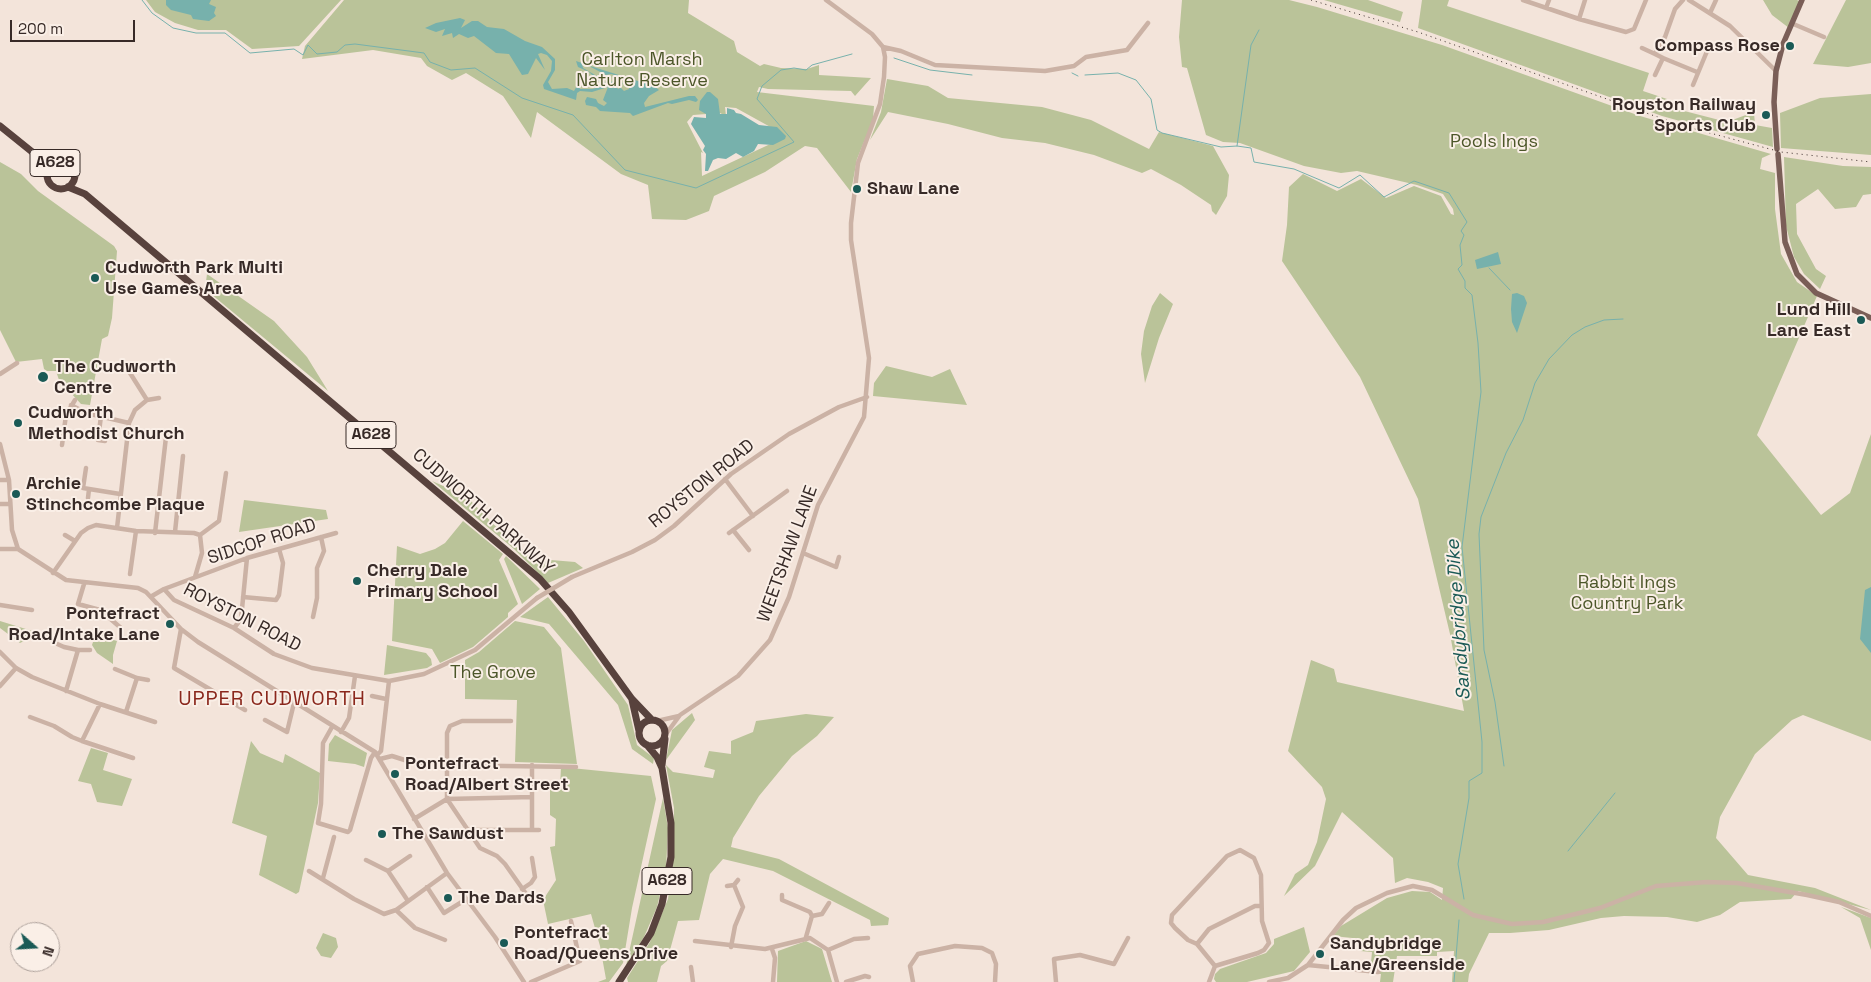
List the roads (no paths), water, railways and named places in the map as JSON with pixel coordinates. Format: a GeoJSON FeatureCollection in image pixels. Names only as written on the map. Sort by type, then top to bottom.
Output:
{"type":"FeatureCollection","features":[{"type":"Feature","properties":{"kind":"highway","name":"A628"},"geometry":{"type":"LineString","coordinates":[[0,126],[45,160],[69,164],[74,169],[75,176],[68,187],[55,188],[50,183],[48,173],[36,155]]}},
{"type":"Feature","properties":{"kind":"highway","name":"A628"},"geometry":{"type":"LineString","coordinates":[[48,173],[51,166],[58,162]]}},
{"type":"Feature","properties":{"kind":"highway","name":"CUDWORTH PARKWAY"},"geometry":{"type":"LineString","coordinates":[[75,176],[85,194]]}},
{"type":"Feature","properties":{"kind":"highway","name":"CUDWORTH PARKWAY"},"geometry":{"type":"LineString","coordinates":[[68,187],[85,194],[540,579],[569,612],[632,699],[664,726],[662,768],[671,823],[671,857],[666,887],[651,933],[620,982]]}},
{"type":"Feature","properties":{"kind":"highway","name":"CUDWORTH PARKWAY"},"geometry":{"type":"LineString","coordinates":[[632,699],[639,735],[657,757],[662,768]]}},
{"type":"Feature","properties":{"kind":"highway"},"geometry":{"type":"LineString","coordinates":[[639,735],[641,726],[655,720]]}},
{"type":"Feature","properties":{"kind":"highway"},"geometry":{"type":"LineString","coordinates":[[647,745],[659,745],[665,736]]}},
{"type":"Feature","properties":{"kind":"main road"},"geometry":{"type":"LineString","coordinates":[[1802,0],[1791,23],[1776,71],[1774,110],[1785,242],[1797,274],[1816,293],[1871,318]]}},
{"type":"Feature","properties":{"kind":"street"},"geometry":{"type":"LineString","coordinates":[[826,0],[872,34],[882,47],[885,57],[883,87],[875,121],[858,162],[851,223],[851,240],[869,358],[867,397]]}},
{"type":"Feature","properties":{"kind":"street"},"geometry":{"type":"LineString","coordinates":[[1523,0],[1579,19],[1626,32],[1634,29],[1646,0]]}},
{"type":"Feature","properties":{"kind":"street"},"geometry":{"type":"LineString","coordinates":[[1546,8],[1549,0]]}},
{"type":"Feature","properties":{"kind":"street"},"geometry":{"type":"LineString","coordinates":[[1579,19],[1585,0]]}},
{"type":"Feature","properties":{"kind":"street"},"geometry":{"type":"LineString","coordinates":[[1654,54],[1665,37],[1675,9],[1682,0]]}},
{"type":"Feature","properties":{"kind":"street"},"geometry":{"type":"LineString","coordinates":[[1689,0],[1746,40],[1776,71]]}},
{"type":"Feature","properties":{"kind":"street"},"geometry":{"type":"LineString","coordinates":[[1710,13],[1716,0]]}},
{"type":"Feature","properties":{"kind":"street"},"geometry":{"type":"LineString","coordinates":[[882,47],[901,51],[935,65],[1045,71],[1074,66],[1086,58],[1127,50],[1148,23]]}},
{"type":"Feature","properties":{"kind":"street"},"geometry":{"type":"LineString","coordinates":[[1791,23],[1824,37]]}},
{"type":"Feature","properties":{"kind":"street"},"geometry":{"type":"LineString","coordinates":[[1693,85],[1710,44]]}},
{"type":"Feature","properties":{"kind":"street"},"geometry":{"type":"LineString","coordinates":[[1642,48],[1697,72]]}},
{"type":"Feature","properties":{"kind":"street"},"geometry":{"type":"LineString","coordinates":[[1655,74],[1663,58]]}},
{"type":"Feature","properties":{"kind":"street"},"geometry":{"type":"LineString","coordinates":[[0,374],[16,363]]}},
{"type":"Feature","properties":{"kind":"street"},"geometry":{"type":"LineString","coordinates":[[112,368],[120,363],[125,365],[146,400]]}},
{"type":"Feature","properties":{"kind":"street","name":"ROYSTON ROAD"},"geometry":{"type":"LineString","coordinates":[[152,596],[164,589],[174,600],[234,628],[274,654],[312,668],[389,681],[424,674],[475,650],[537,598],[572,577],[632,552],[655,540],[674,526],[725,479],[797,430],[839,407],[867,397]]}},
{"type":"Feature","properties":{"kind":"street","name":"WEETSHAW LANE"},"geometry":{"type":"LineString","coordinates":[[665,736],[680,715],[738,676],[770,640],[782,617],[828,484],[864,417],[867,397]]}},
{"type":"Feature","properties":{"kind":"street"},"geometry":{"type":"LineString","coordinates":[[116,528],[129,423],[135,410],[146,400],[158,398]]}},
{"type":"Feature","properties":{"kind":"street"},"geometry":{"type":"LineString","coordinates":[[62,446],[66,415],[75,400]]}},
{"type":"Feature","properties":{"kind":"street"},"geometry":{"type":"LineString","coordinates":[[71,405],[86,413],[129,423]]}},
{"type":"Feature","properties":{"kind":"street"},"geometry":{"type":"LineString","coordinates":[[101,416],[98,440],[105,441]]}},
{"type":"Feature","properties":{"kind":"street"},"geometry":{"type":"LineString","coordinates":[[155,533],[166,437],[170,438]]}},
{"type":"Feature","properties":{"kind":"street"},"geometry":{"type":"LineString","coordinates":[[0,444],[9,480],[12,530],[18,549]]}},
{"type":"Feature","properties":{"kind":"street"},"geometry":{"type":"LineString","coordinates":[[175,532],[183,456]]}},
{"type":"Feature","properties":{"kind":"street"},"geometry":{"type":"LineString","coordinates":[[86,468],[83,488],[120,494]]}},
{"type":"Feature","properties":{"kind":"street"},"geometry":{"type":"LineString","coordinates":[[53,573],[75,541],[88,528],[96,525],[155,533],[175,532],[200,535],[219,521],[226,473]]}},
{"type":"Feature","properties":{"kind":"street"},"geometry":{"type":"LineString","coordinates":[[725,479],[753,516]]}},
{"type":"Feature","properties":{"kind":"street"},"geometry":{"type":"LineString","coordinates":[[0,480],[9,480]]}},
{"type":"Feature","properties":{"kind":"street"},"geometry":{"type":"LineString","coordinates":[[88,498],[89,489]]}},
{"type":"Feature","properties":{"kind":"street"},"geometry":{"type":"LineString","coordinates":[[749,550],[731,532],[787,491]]}},
{"type":"Feature","properties":{"kind":"street"},"geometry":{"type":"LineString","coordinates":[[0,504],[10,504]]}},
{"type":"Feature","properties":{"kind":"street"},"geometry":{"type":"LineString","coordinates":[[130,574],[136,531]]}},
{"type":"Feature","properties":{"kind":"street","name":"SIDCOP ROAD"},"geometry":{"type":"LineString","coordinates":[[164,589],[246,558],[336,533]]}},
{"type":"Feature","properties":{"kind":"street"},"geometry":{"type":"LineString","coordinates":[[65,535],[75,541]]}},
{"type":"Feature","properties":{"kind":"street","name":"SIDCOP ROAD"},"geometry":{"type":"LineString","coordinates":[[196,577],[202,553],[200,535]]}},
{"type":"Feature","properties":{"kind":"street"},"geometry":{"type":"LineString","coordinates":[[314,617],[318,598],[317,568],[324,551],[321,537]]}},
{"type":"Feature","properties":{"kind":"street"},"geometry":{"type":"LineString","coordinates":[[0,548],[18,549],[66,580],[84,584],[138,588],[152,596],[181,628],[198,642],[378,755],[447,873],[465,900],[495,937],[524,982]]}},
{"type":"Feature","properties":{"kind":"street"},"geometry":{"type":"LineString","coordinates":[[243,597],[276,600],[279,595],[283,563],[279,549]]}},
{"type":"Feature","properties":{"kind":"street"},"geometry":{"type":"LineString","coordinates":[[803,553],[836,567],[839,557]]}},
{"type":"Feature","properties":{"kind":"street"},"geometry":{"type":"LineString","coordinates":[[234,628],[240,619],[246,558]]}},
{"type":"Feature","properties":{"kind":"street"},"geometry":{"type":"LineString","coordinates":[[84,584],[78,604],[100,610],[121,628]]}},
{"type":"Feature","properties":{"kind":"street"},"geometry":{"type":"LineString","coordinates":[[0,605],[32,610]]}},
{"type":"Feature","properties":{"kind":"street"},"geometry":{"type":"LineString","coordinates":[[181,628],[174,668],[245,710]]}},
{"type":"Feature","properties":{"kind":"street"},"geometry":{"type":"LineString","coordinates":[[49,636],[55,643],[78,650],[90,650]]}},
{"type":"Feature","properties":{"kind":"street"},"geometry":{"type":"LineString","coordinates":[[66,691],[78,650]]}},
{"type":"Feature","properties":{"kind":"street"},"geometry":{"type":"LineString","coordinates":[[0,652],[16,668],[32,678],[100,704],[155,722]]}},
{"type":"Feature","properties":{"kind":"street"},"geometry":{"type":"LineString","coordinates":[[0,686],[16,668]]}},
{"type":"Feature","properties":{"kind":"street"},"geometry":{"type":"LineString","coordinates":[[115,668],[137,678],[148,680]]}},
{"type":"Feature","properties":{"kind":"street"},"geometry":{"type":"LineString","coordinates":[[341,732],[349,718],[355,676]]}},
{"type":"Feature","properties":{"kind":"street"},"geometry":{"type":"LineString","coordinates":[[126,712],[137,678]]}},
{"type":"Feature","properties":{"kind":"street"},"geometry":{"type":"LineString","coordinates":[[378,755],[389,681]]}},
{"type":"Feature","properties":{"kind":"street"},"geometry":{"type":"LineString","coordinates":[[372,696],[386,699]]}},
{"type":"Feature","properties":{"kind":"street"},"geometry":{"type":"LineString","coordinates":[[265,720],[287,732],[294,703]]}},
{"type":"Feature","properties":{"kind":"street"},"geometry":{"type":"LineString","coordinates":[[82,740],[100,704]]}},
{"type":"Feature","properties":{"kind":"street","name":"WEETSHAW LANE"},"geometry":{"type":"LineString","coordinates":[[655,720],[680,715]]}},
{"type":"Feature","properties":{"kind":"street"},"geometry":{"type":"LineString","coordinates":[[30,717],[54,726],[72,737],[133,758]]}},
{"type":"Feature","properties":{"kind":"street"},"geometry":{"type":"LineString","coordinates":[[511,721],[452,723],[448,729],[447,799],[480,848],[496,856],[505,864],[529,898]]}},
{"type":"Feature","properties":{"kind":"street"},"geometry":{"type":"LineString","coordinates":[[332,727],[323,743],[321,804],[318,823],[348,832],[371,758],[378,755],[392,756],[418,764],[576,767]]}},
{"type":"Feature","properties":{"kind":"street"},"geometry":{"type":"LineString","coordinates":[[532,765],[532,830]]}},
{"type":"Feature","properties":{"kind":"street"},"geometry":{"type":"LineString","coordinates":[[414,819],[447,799],[532,797]]}},
{"type":"Feature","properties":{"kind":"street"},"geometry":{"type":"LineString","coordinates":[[467,830],[539,830]]}},
{"type":"Feature","properties":{"kind":"street"},"geometry":{"type":"LineString","coordinates":[[323,878],[334,837]]}},
{"type":"Feature","properties":{"kind":"street"},"geometry":{"type":"LineString","coordinates":[[1240,850],[1254,858],[1261,875],[1261,906],[1268,946],[1258,952],[1215,966],[1197,944],[1188,940],[1175,928],[1171,923],[1172,915],[1227,856],[1240,850]]}},
{"type":"Feature","properties":{"kind":"street"},"geometry":{"type":"LineString","coordinates":[[388,871],[410,856]]}},
{"type":"Feature","properties":{"kind":"street"},"geometry":{"type":"LineString","coordinates":[[522,889],[531,883],[535,877],[532,858]]}},
{"type":"Feature","properties":{"kind":"street"},"geometry":{"type":"LineString","coordinates":[[366,860],[388,871],[408,902]]}},
{"type":"Feature","properties":{"kind":"street"},"geometry":{"type":"LineString","coordinates":[[309,871],[354,899],[384,914],[396,910],[447,873]]}},
{"type":"Feature","properties":{"kind":"street"},"geometry":{"type":"LineString","coordinates":[[727,886],[734,885],[738,880]]}},
{"type":"Feature","properties":{"kind":"street"},"geometry":{"type":"LineString","coordinates":[[1269,982],[1288,980],[1308,965],[1343,920],[1356,908],[1369,900],[1406,887],[1423,886],[1473,916],[1500,923],[1525,924],[1600,908],[1656,886],[1695,883],[1736,883],[1807,895],[1839,902],[1871,916]]}},
{"type":"Feature","properties":{"kind":"street"},"geometry":{"type":"LineString","coordinates":[[732,947],[735,926],[743,907],[734,885]]}},
{"type":"Feature","properties":{"kind":"street"},"geometry":{"type":"LineString","coordinates":[[427,887],[444,913],[465,900]]}},
{"type":"Feature","properties":{"kind":"street"},"geometry":{"type":"LineString","coordinates":[[782,896],[782,900],[810,912],[812,916]]}},
{"type":"Feature","properties":{"kind":"street"},"geometry":{"type":"LineString","coordinates":[[812,916],[822,914],[828,903]]}},
{"type":"Feature","properties":{"kind":"street"},"geometry":{"type":"LineString","coordinates":[[1197,944],[1208,929],[1255,906],[1261,906]]}},
{"type":"Feature","properties":{"kind":"street"},"geometry":{"type":"LineString","coordinates":[[396,910],[415,928],[445,940]]}},
{"type":"Feature","properties":{"kind":"street"},"geometry":{"type":"LineString","coordinates":[[806,937],[812,916]]}},
{"type":"Feature","properties":{"kind":"street"},"geometry":{"type":"LineString","coordinates":[[531,982],[580,961],[571,921]]}},
{"type":"Feature","properties":{"kind":"street"},"geometry":{"type":"LineString","coordinates":[[695,941],[732,947],[772,949],[806,937]]}},
{"type":"Feature","properties":{"kind":"street"},"geometry":{"type":"LineString","coordinates":[[806,937],[828,950],[836,982]]}},
{"type":"Feature","properties":{"kind":"street"},"geometry":{"type":"LineString","coordinates":[[828,950],[854,940],[868,938]]}},
{"type":"Feature","properties":{"kind":"street"},"geometry":{"type":"LineString","coordinates":[[1056,982],[1054,959],[1080,955],[1117,965],[1128,938]]}},
{"type":"Feature","properties":{"kind":"street"},"geometry":{"type":"LineString","coordinates":[[913,982],[910,966],[918,954],[955,946],[982,948],[992,953],[996,964],[995,982]]}},
{"type":"Feature","properties":{"kind":"street"},"geometry":{"type":"LineString","coordinates":[[772,949],[775,958],[773,982]]}},
{"type":"Feature","properties":{"kind":"street"},"geometry":{"type":"LineString","coordinates":[[1308,965],[1374,970]]}},
{"type":"Feature","properties":{"kind":"street"},"geometry":{"type":"LineString","coordinates":[[1209,982],[1215,966]]}},
{"type":"Feature","properties":{"kind":"street"},"geometry":{"type":"LineString","coordinates":[[691,967],[693,982]]}},
{"type":"Feature","properties":{"kind":"street"},"geometry":{"type":"LineString","coordinates":[[846,982],[865,976],[869,977]]}},
{"type":"Feature","properties":{"kind":"water"},"geometry":{"type":"Polygon","coordinates":[[[166,0],[211,0],[209,4],[216,7],[214,13],[216,16],[209,21],[193,19],[191,15],[171,10],[166,5],[166,0]]]}},
{"type":"Feature","properties":{"kind":"water"},"geometry":{"type":"Polygon","coordinates":[[[460,18],[465,20],[461,28],[472,21],[478,21],[487,27],[504,29],[525,41],[542,47],[555,59],[555,70],[548,82],[552,89],[567,88],[574,91],[578,84],[580,89],[604,86],[589,72],[578,67],[576,61],[582,63],[583,68],[595,75],[607,84],[613,81],[612,86],[619,89],[623,82],[621,88],[624,91],[629,89],[628,79],[611,74],[606,75],[587,65],[641,82],[649,82],[659,90],[649,96],[644,103],[645,107],[689,96],[695,96],[698,100],[696,102],[689,100],[672,104],[668,103],[633,116],[630,113],[600,111],[596,107],[586,105],[585,101],[587,97],[596,99],[598,103],[604,106],[607,103],[603,100],[608,87],[592,92],[580,91],[577,93],[576,100],[544,89],[543,85],[551,71],[552,61],[547,55],[538,54],[545,70],[536,58],[528,74],[522,75],[509,54],[496,53],[474,36],[468,38],[459,34],[453,38],[452,33],[442,36],[445,29],[436,32],[425,28],[436,23],[460,18]]]}},
{"type":"Feature","properties":{"kind":"water"},"geometry":{"type":"Polygon","coordinates":[[[707,92],[710,92],[718,99],[720,114],[727,114],[727,108],[734,110],[736,113],[759,125],[777,127],[786,136],[785,139],[773,145],[758,144],[754,151],[743,157],[736,153],[726,159],[718,158],[713,160],[708,171],[705,171],[706,154],[703,150],[705,146],[691,124],[694,117],[706,118],[706,114],[699,110],[700,101],[707,92]]]}},
{"type":"Feature","properties":{"kind":"water"},"geometry":{"type":"Polygon","coordinates":[[[1498,252],[1501,264],[1477,269],[1475,260],[1498,252]]]}},
{"type":"Feature","properties":{"kind":"water"},"geometry":{"type":"Polygon","coordinates":[[[1517,293],[1524,296],[1527,303],[1517,333],[1512,322],[1511,309],[1512,294],[1517,293]]]}},
{"type":"Feature","properties":{"kind":"water"},"geometry":{"type":"Polygon","coordinates":[[[1871,587],[1871,653],[1860,639],[1865,590],[1871,587]]]}},
{"type":"Feature","properties":{"kind":"waterway"},"geometry":{"type":"LineString","coordinates":[[142,0],[152,13],[173,28],[196,33],[225,33],[250,53],[294,49],[303,55],[308,45],[317,54],[337,52],[345,45],[355,44],[424,53],[430,62],[451,70],[475,68],[522,98],[573,115],[625,170],[696,188],[794,142],[757,99],[762,86],[781,70],[794,68],[806,70],[812,65],[852,54]]}},
{"type":"Feature","properties":{"kind":"waterway"},"geometry":{"type":"LineString","coordinates":[[1237,146],[1251,45],[1259,30]]}},
{"type":"Feature","properties":{"kind":"waterway"},"geometry":{"type":"LineString","coordinates":[[894,58],[930,70],[972,75]]}},
{"type":"Feature","properties":{"kind":"waterway"},"geometry":{"type":"LineString","coordinates":[[1072,73],[1078,76]]}},
{"type":"Feature","properties":{"kind":"waterway","name":"Sandybridge Dike"},"geometry":{"type":"LineString","coordinates":[[1085,75],[1118,73],[1136,80],[1151,99],[1157,130],[1162,133],[1221,147],[1237,146],[1251,148],[1254,162],[1294,169],[1339,188],[1360,175],[1384,197],[1414,181],[1449,193],[1467,222],[1461,231],[1464,235],[1460,245],[1462,265],[1458,269],[1465,281],[1465,288],[1472,295],[1478,343],[1481,392],[1462,547],[1482,742],[1482,773],[1469,781],[1469,798],[1458,864],[1464,899]]}},
{"type":"Feature","properties":{"kind":"waterway"},"geometry":{"type":"LineString","coordinates":[[1489,268],[1510,290]]}},
{"type":"Feature","properties":{"kind":"waterway"},"geometry":{"type":"LineString","coordinates":[[1504,766],[1495,702],[1484,650],[1479,534],[1481,517],[1506,453],[1523,420],[1535,383],[1549,359],[1572,335],[1585,327],[1604,320],[1623,319]]}},
{"type":"Feature","properties":{"kind":"waterway"},"geometry":{"type":"LineString","coordinates":[[1568,851],[1615,793]]}},
{"type":"Feature","properties":{"kind":"waterway"},"geometry":{"type":"LineString","coordinates":[[1454,982],[1459,920]]}},
{"type":"Feature","properties":{"kind":"railway"},"geometry":{"type":"LineString","coordinates":[[1311,0],[1418,32],[1680,125],[1781,152],[1871,162]]}},
{"type":"Feature","properties":{"kind":"place","name":"Compass Rose"},"geometry":{"type":"Point","coordinates":[1790,46]}},
{"type":"Feature","properties":{"kind":"place","name":"Royston Railway Sports Club"},"geometry":{"type":"Point","coordinates":[1766,115]}},
{"type":"Feature","properties":{"kind":"place","name":"Shaw Lane"},"geometry":{"type":"Point","coordinates":[857,189]}},
{"type":"Feature","properties":{"kind":"place","name":"Cudworth Park Multi Use Games Area"},"geometry":{"type":"Point","coordinates":[95,278]}},
{"type":"Feature","properties":{"kind":"place","name":"Lund Hill Lane East"},"geometry":{"type":"Point","coordinates":[1861,320]}},
{"type":"Feature","properties":{"kind":"place","name":"The Cudworth Centre"},"geometry":{"type":"Point","coordinates":[43,377]}},
{"type":"Feature","properties":{"kind":"place","name":"Cudworth Methodist Church"},"geometry":{"type":"Point","coordinates":[18,423]}},
{"type":"Feature","properties":{"kind":"place","name":"Archie Stinchcombe Plaque"},"geometry":{"type":"Point","coordinates":[16,494]}},
{"type":"Feature","properties":{"kind":"place","name":"Cherry Dale Primary School"},"geometry":{"type":"Point","coordinates":[357,581]}},
{"type":"Feature","properties":{"kind":"place","name":"Pontefract Road/Intake Lane"},"geometry":{"type":"Point","coordinates":[170,624]}},
{"type":"Feature","properties":{"kind":"place","name":"Pontefract Road/Albert Street"},"geometry":{"type":"Point","coordinates":[395,774]}},
{"type":"Feature","properties":{"kind":"place","name":"The Sawdust"},"geometry":{"type":"Point","coordinates":[382,834]}},
{"type":"Feature","properties":{"kind":"place","name":"The Dards"},"geometry":{"type":"Point","coordinates":[448,898]}},
{"type":"Feature","properties":{"kind":"place","name":"Pontefract Road/Queens Drive"},"geometry":{"type":"Point","coordinates":[504,943]}},
{"type":"Feature","properties":{"kind":"place","name":"Sandybridge Lane/Greenside"},"geometry":{"type":"Point","coordinates":[1320,954]}},
{"type":"Feature","properties":{"kind":"district","name":"UPPER CUDWORTH"},"geometry":{"type":"Point","coordinates":[272,700]}},
{"type":"Feature","properties":{"kind":"park label","name":"Carlton Marsh Nature Reserve"},"geometry":{"type":"Point","coordinates":[642,70]}},
{"type":"Feature","properties":{"kind":"park label","name":"Pools Ings"},"geometry":{"type":"Point","coordinates":[1494,142]}},
{"type":"Feature","properties":{"kind":"park label","name":"Rabbit Ings Country Park"},"geometry":{"type":"Point","coordinates":[1627,593]}},
{"type":"Feature","properties":{"kind":"park label","name":"The Grove"},"geometry":{"type":"Point","coordinates":[493,673]}}]}
